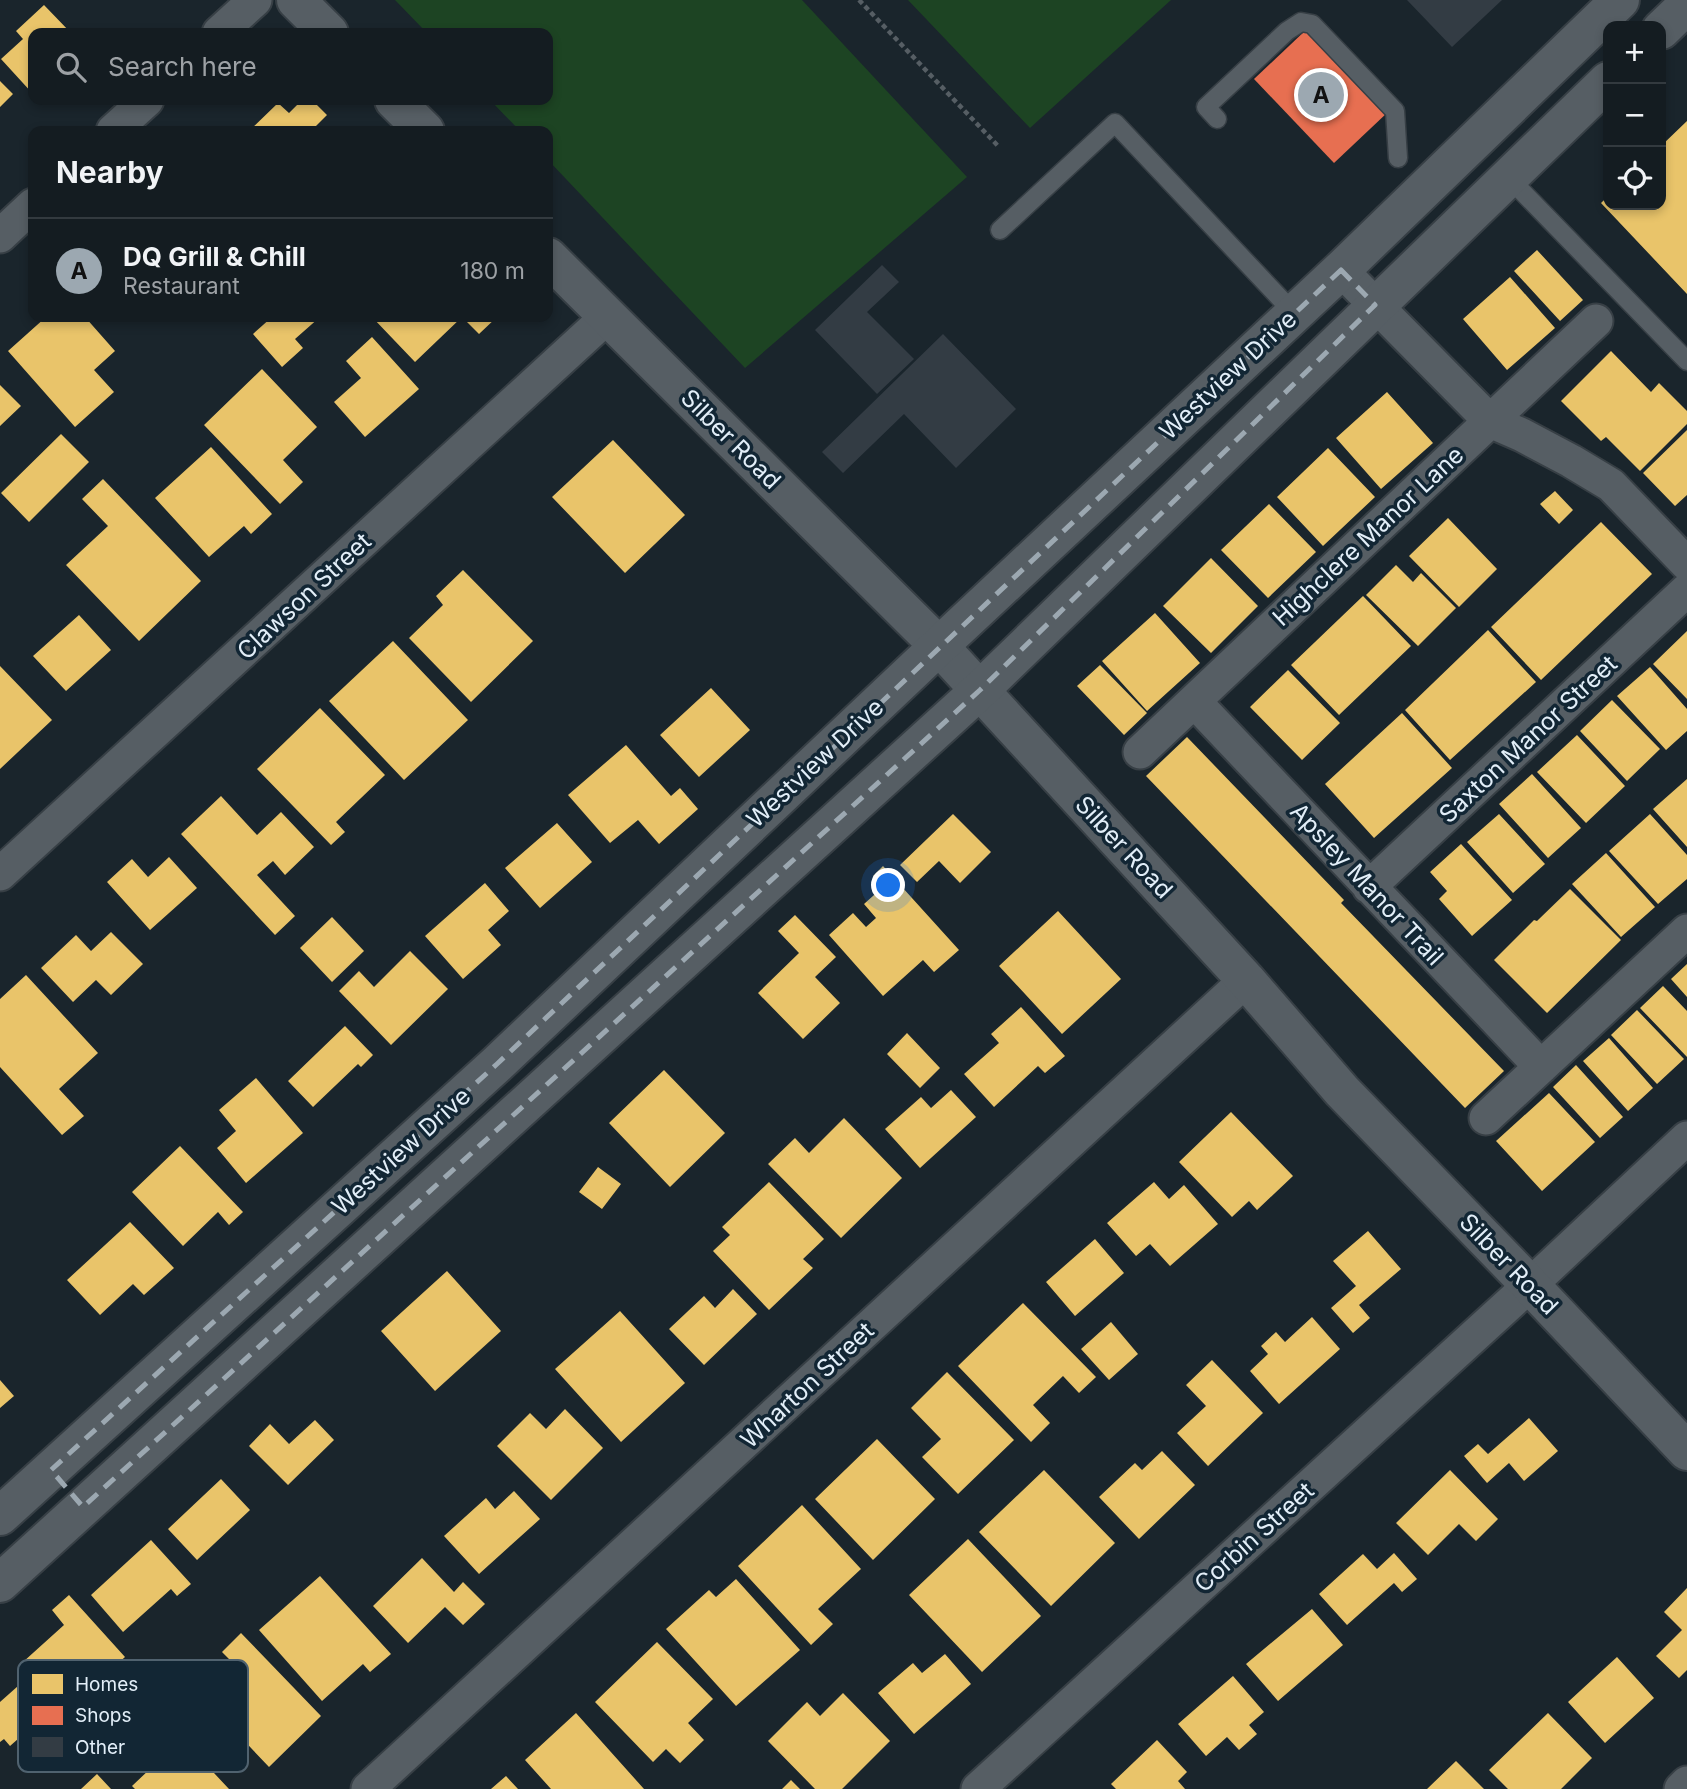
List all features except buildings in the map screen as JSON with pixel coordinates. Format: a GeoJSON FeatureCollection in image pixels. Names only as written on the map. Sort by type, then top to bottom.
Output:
{"type":"FeatureCollection","features":[{"type":"Feature","properties":{"kind":"main road"},"geometry":{"type":"LineString","coordinates":[[296,0],[324,28]]}},
{"type":"Feature","properties":{"kind":"main road","name":"Westview Drive"},"geometry":{"type":"LineString","coordinates":[[0,1516],[497,1064],[1340,270],[1620,0]]}},
{"type":"Feature","properties":{"kind":"main road"},"geometry":{"type":"LineString","coordinates":[[1666,25],[1687,5]]}},
{"type":"Feature","properties":{"kind":"main road","name":"Westview Drive"},"geometry":{"type":"LineString","coordinates":[[0,1583],[979,690],[1605,84]]}},
{"type":"Feature","properties":{"kind":"main road"},"geometry":{"type":"LineString","coordinates":[[399,105],[420,126]]}},
{"type":"Feature","properties":{"kind":"main road","name":"Silber Road"},"geometry":{"type":"LineString","coordinates":[[553,262],[939,646],[1246,980],[1342,1091],[1530,1284],[1687,1451]]}},
{"type":"Feature","properties":{"kind":"main road"},"geometry":{"type":"LineString","coordinates":[[497,1064],[528,1101]]}},
{"type":"Feature","properties":{"kind":"main road"},"geometry":{"type":"LineString","coordinates":[[51,1470],[83,1507]]}},
{"type":"Feature","properties":{"kind":"street"},"geometry":{"type":"LineString","coordinates":[[224,28],[255,0]]}},
{"type":"Feature","properties":{"kind":"street"},"geometry":{"type":"LineString","coordinates":[[118,126],[142,105]]}},
{"type":"Feature","properties":{"kind":"street"},"geometry":{"type":"LineString","coordinates":[[0,236],[28,210]]}},
{"type":"Feature","properties":{"kind":"street"},"geometry":{"type":"LineString","coordinates":[[1340,270],[1490,421],[1559,454],[1611,485],[1687,564]]}},
{"type":"Feature","properties":{"kind":"street","name":"Clawson Street"},"geometry":{"type":"LineString","coordinates":[[0,874],[607,317]]}},
{"type":"Feature","properties":{"kind":"street","name":"Highclere Manor Lane"},"geometry":{"type":"LineString","coordinates":[[1140,752],[1596,321]]}},
{"type":"Feature","properties":{"kind":"street","name":"Saxton Manor Street"},"geometry":{"type":"LineString","coordinates":[[1369,887],[1687,590]]}},
{"type":"Feature","properties":{"kind":"street","name":"Apsley Manor Trail"},"geometry":{"type":"LineString","coordinates":[[1194,701],[1541,1067]]}},
{"type":"Feature","properties":{"kind":"street"},"geometry":{"type":"LineString","coordinates":[[1486,1118],[1687,931]]}},
{"type":"Feature","properties":{"kind":"street","name":"Wharton Street"},"geometry":{"type":"LineString","coordinates":[[368,1789],[1246,980]]}},
{"type":"Feature","properties":{"kind":"street","name":"Corbin Street"},"geometry":{"type":"LineString","coordinates":[[978,1789],[1687,1138]]}},
{"type":"Feature","properties":{"kind":"street"},"geometry":{"type":"LineString","coordinates":[[1681,1789],[1687,1783]]}},
{"type":"Feature","properties":{"kind":"lane"},"geometry":{"type":"LineString","coordinates":[[1217,119],[1206,107],[1287,31],[1301,22],[1312,24],[1395,111],[1398,158]]}},
{"type":"Feature","properties":{"kind":"lane"},"geometry":{"type":"LineString","coordinates":[[1000,230],[1115,123],[1294,313]]}},
{"type":"Feature","properties":{"kind":"lane"},"geometry":{"type":"LineString","coordinates":[[1508,177],[1687,361]]}},
{"type":"Feature","properties":{"kind":"path"},"geometry":{"type":"LineString","coordinates":[[859,0],[999,147]]}},
{"type":"Feature","properties":{"kind":"highlighted area"},"geometry":{"type":"Polygon","coordinates":[[[1341,270],[1375,305],[980,690],[83,1507],[51,1470],[497,1064],[1341,270]]]}},
{"type":"Feature","properties":{"kind":"green space"},"geometry":{"type":"Polygon","coordinates":[[[395,0],[802,0],[967,177],[745,368],[553,165],[553,126],[515,126],[495,105],[553,105],[553,28],[422,28],[395,0]]]}},
{"type":"Feature","properties":{"kind":"green space"},"geometry":{"type":"Polygon","coordinates":[[[908,0],[1171,0],[1030,128],[908,0]]]}},
{"type":"Feature","properties":{"kind":"place","name":"DQ Grill & Chill"},"geometry":{"type":"Point","coordinates":[1321,95]}}]}
